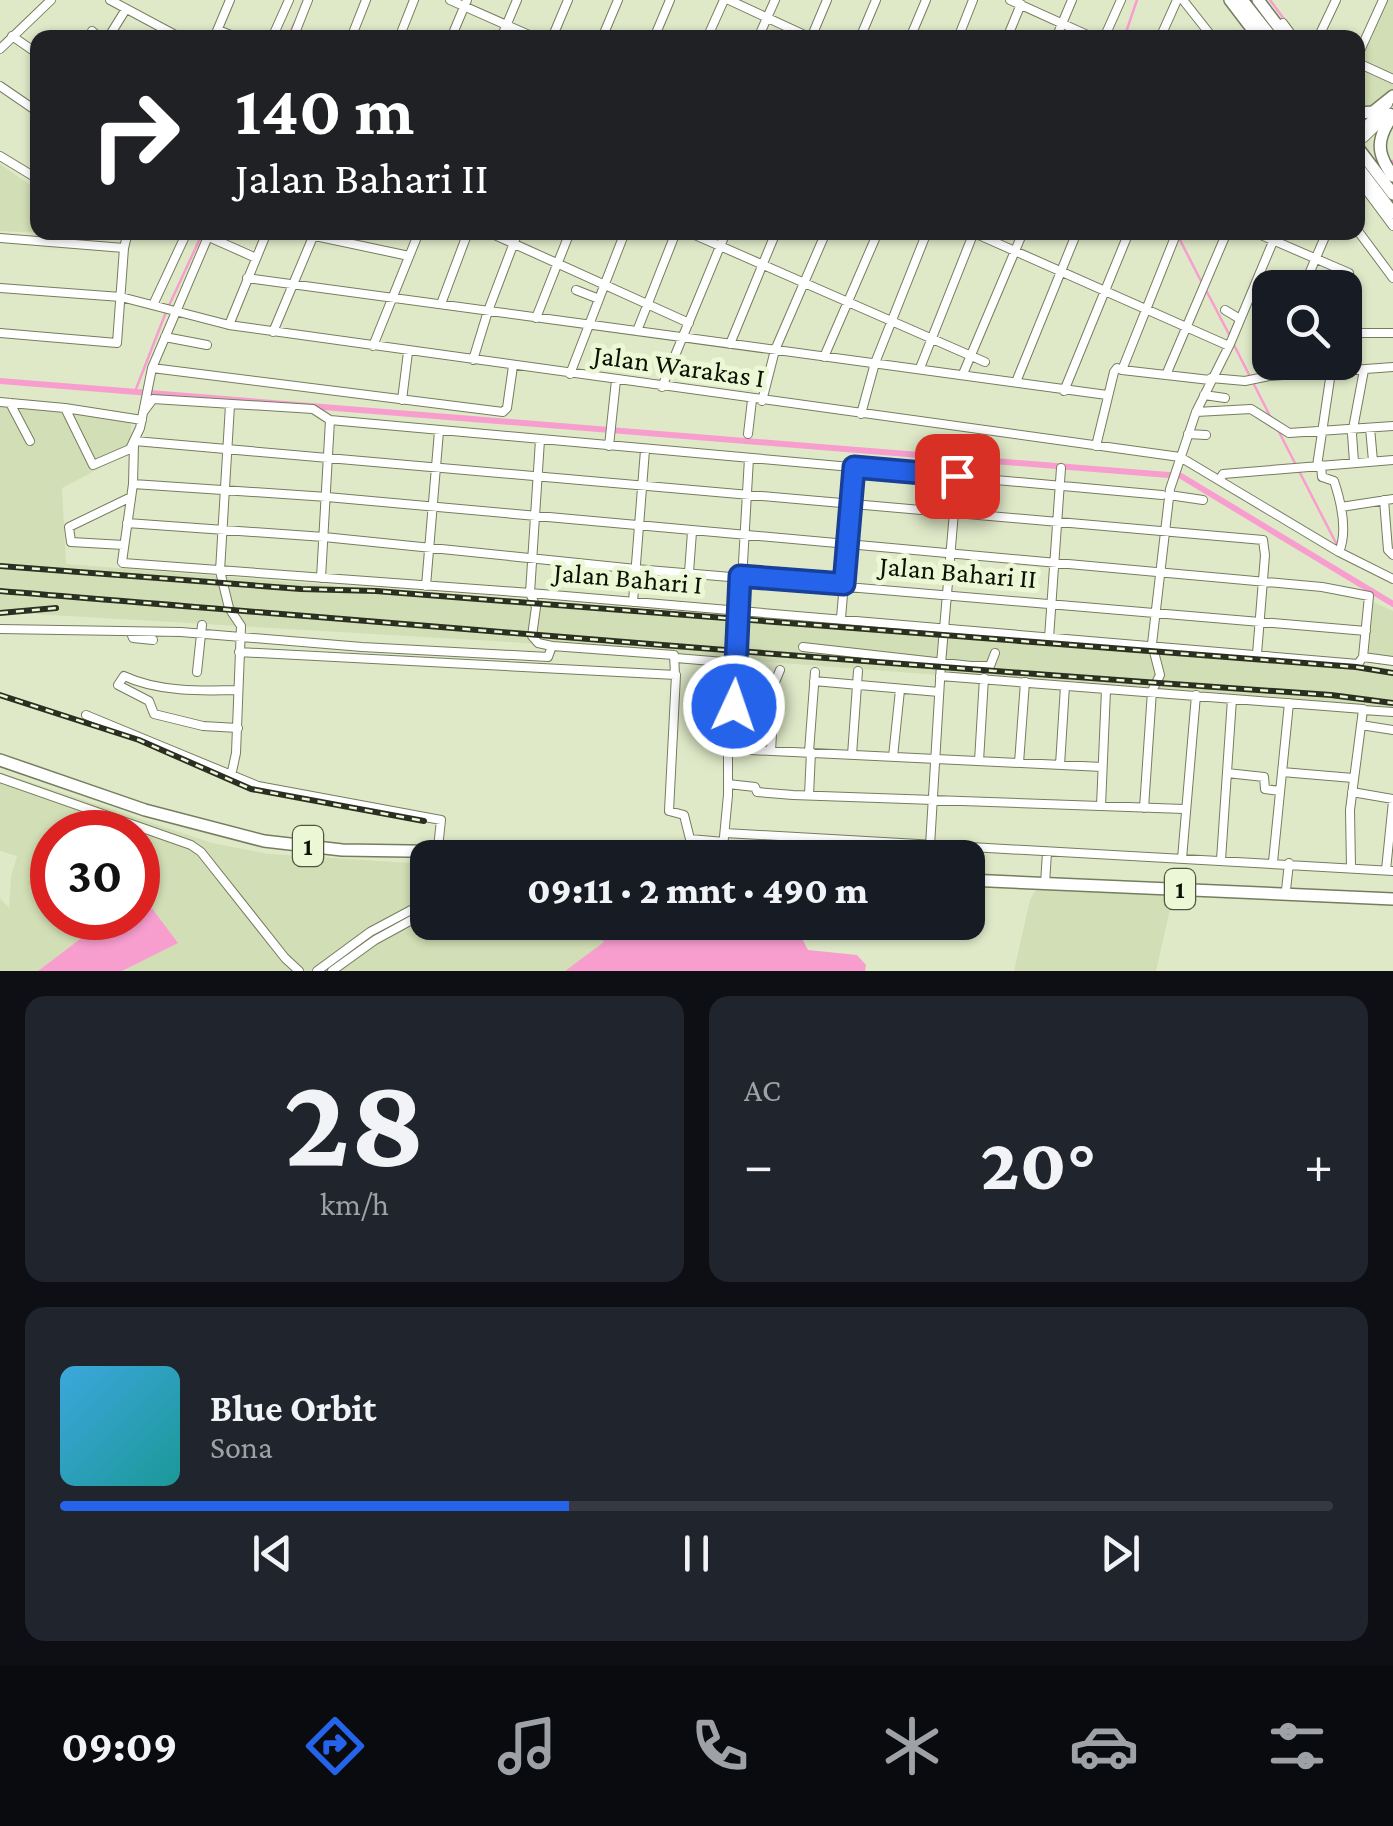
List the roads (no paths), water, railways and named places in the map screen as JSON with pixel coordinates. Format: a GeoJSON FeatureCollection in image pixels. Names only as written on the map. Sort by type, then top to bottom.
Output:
{"type":"FeatureCollection","features":[{"type":"Feature","properties":{"kind":"highway"},"geometry":{"type":"LineString","coordinates":[[1230,0],[1252,30]]}},
{"type":"Feature","properties":{"kind":"highway"},"geometry":{"type":"LineString","coordinates":[[1242,0],[1266,30]]}},
{"type":"Feature","properties":{"kind":"highway"},"geometry":{"type":"LineString","coordinates":[[1267,3],[1285,30]]}},
{"type":"Feature","properties":{"kind":"highway"},"geometry":{"type":"LineString","coordinates":[[1365,113],[1374,112],[1393,96]]}},
{"type":"Feature","properties":{"kind":"highway"},"geometry":{"type":"LineString","coordinates":[[1393,112],[1378,146],[1393,176]]}},
{"type":"Feature","properties":{"kind":"highway"},"geometry":{"type":"LineString","coordinates":[[1365,157],[1393,194]]}},
{"type":"Feature","properties":{"kind":"highway"},"geometry":{"type":"LineString","coordinates":[[1365,176],[1393,213]]}},
{"type":"Feature","properties":{"kind":"highway","name":"1"},"geometry":{"type":"LineString","coordinates":[[0,763],[174,826],[234,842],[368,857],[410,856]]}},
{"type":"Feature","properties":{"kind":"highway","name":"1"},"geometry":{"type":"LineString","coordinates":[[985,878],[1393,897]]}},
{"type":"Feature","properties":{"kind":"highway","name":"1"},"geometry":{"type":"LineString","coordinates":[[1045,881],[1393,897]]}},
{"type":"Feature","properties":{"kind":"street"},"geometry":{"type":"LineString","coordinates":[[0,50],[50,0]]}},
{"type":"Feature","properties":{"kind":"street"},"geometry":{"type":"LineString","coordinates":[[110,0],[167,30]]}},
{"type":"Feature","properties":{"kind":"street"},"geometry":{"type":"LineString","coordinates":[[276,30],[289,0]]}},
{"type":"Feature","properties":{"kind":"street"},"geometry":{"type":"LineString","coordinates":[[296,30],[308,0]]}},
{"type":"Feature","properties":{"kind":"street"},"geometry":{"type":"LineString","coordinates":[[354,30],[366,0]]}},
{"type":"Feature","properties":{"kind":"street"},"geometry":{"type":"LineString","coordinates":[[401,30],[414,0]]}},
{"type":"Feature","properties":{"kind":"street"},"geometry":{"type":"LineString","coordinates":[[450,0],[466,3],[518,30]]}},
{"type":"Feature","properties":{"kind":"street"},"geometry":{"type":"LineString","coordinates":[[504,30],[517,0]]}},
{"type":"Feature","properties":{"kind":"street"},"geometry":{"type":"LineString","coordinates":[[555,30],[568,0]]}},
{"type":"Feature","properties":{"kind":"street"},"geometry":{"type":"LineString","coordinates":[[605,30],[618,0]]}},
{"type":"Feature","properties":{"kind":"street"},"geometry":{"type":"LineString","coordinates":[[657,30],[670,0]]}},
{"type":"Feature","properties":{"kind":"street"},"geometry":{"type":"LineString","coordinates":[[712,30],[726,0],[793,30]]}},
{"type":"Feature","properties":{"kind":"street"},"geometry":{"type":"LineString","coordinates":[[762,30],[774,0]]}},
{"type":"Feature","properties":{"kind":"street"},"geometry":{"type":"LineString","coordinates":[[814,30],[827,0]]}},
{"type":"Feature","properties":{"kind":"street"},"geometry":{"type":"LineString","coordinates":[[863,30],[876,0]]}},
{"type":"Feature","properties":{"kind":"street"},"geometry":{"type":"LineString","coordinates":[[913,30],[926,0]]}},
{"type":"Feature","properties":{"kind":"street"},"geometry":{"type":"LineString","coordinates":[[961,30],[973,0]]}},
{"type":"Feature","properties":{"kind":"street"},"geometry":{"type":"LineString","coordinates":[[1010,0],[1022,2],[1077,30]]}},
{"type":"Feature","properties":{"kind":"street"},"geometry":{"type":"LineString","coordinates":[[1059,30],[1072,0]]}},
{"type":"Feature","properties":{"kind":"street"},"geometry":{"type":"LineString","coordinates":[[1107,30],[1120,0]]}},
{"type":"Feature","properties":{"kind":"street"},"geometry":{"type":"LineString","coordinates":[[1164,30],[1180,0],[1211,30]]}},
{"type":"Feature","properties":{"kind":"street"},"geometry":{"type":"LineString","coordinates":[[1322,30],[1336,0]]}},
{"type":"Feature","properties":{"kind":"street"},"geometry":{"type":"LineString","coordinates":[[1365,39],[1383,0]]}},
{"type":"Feature","properties":{"kind":"street"},"geometry":{"type":"LineString","coordinates":[[217,30],[227,1]]}},
{"type":"Feature","properties":{"kind":"street"},"geometry":{"type":"LineString","coordinates":[[1010,30],[1022,2]]}},
{"type":"Feature","properties":{"kind":"street"},"geometry":{"type":"LineString","coordinates":[[454,30],[466,3]]}},
{"type":"Feature","properties":{"kind":"street"},"geometry":{"type":"LineString","coordinates":[[113,30],[126,9]]}},
{"type":"Feature","properties":{"kind":"street"},"geometry":{"type":"LineString","coordinates":[[12,36],[30,48]]}},
{"type":"Feature","properties":{"kind":"street"},"geometry":{"type":"LineString","coordinates":[[1365,66],[1393,79]]}},
{"type":"Feature","properties":{"kind":"street"},"geometry":{"type":"LineString","coordinates":[[0,86],[30,107]]}},
{"type":"Feature","properties":{"kind":"street"},"geometry":{"type":"LineString","coordinates":[[1365,129],[1393,96]]}},
{"type":"Feature","properties":{"kind":"street"},"geometry":{"type":"LineString","coordinates":[[1365,137],[1393,112]]}},
{"type":"Feature","properties":{"kind":"street"},"geometry":{"type":"LineString","coordinates":[[0,156],[30,173]]}},
{"type":"Feature","properties":{"kind":"street"},"geometry":{"type":"LineString","coordinates":[[1365,189],[1393,226]]}},
{"type":"Feature","properties":{"kind":"street"},"geometry":{"type":"LineString","coordinates":[[0,238],[124,248]]}},
{"type":"Feature","properties":{"kind":"street"},"geometry":{"type":"LineString","coordinates":[[0,333],[117,343],[126,240]]}},
{"type":"Feature","properties":{"kind":"street"},"geometry":{"type":"LineString","coordinates":[[130,497],[69,527],[71,542],[124,545],[133,484],[135,443],[150,373],[165,336],[165,309],[185,240]]}},
{"type":"Feature","properties":{"kind":"street"},"geometry":{"type":"LineString","coordinates":[[165,309],[206,240]]}},
{"type":"Feature","properties":{"kind":"street"},"geometry":{"type":"LineString","coordinates":[[222,240],[256,258]]}},
{"type":"Feature","properties":{"kind":"street"},"geometry":{"type":"LineString","coordinates":[[228,325],[264,240]]}},
{"type":"Feature","properties":{"kind":"street"},"geometry":{"type":"LineString","coordinates":[[273,332],[311,240]]}},
{"type":"Feature","properties":{"kind":"street"},"geometry":{"type":"LineString","coordinates":[[340,240],[409,256]]}},
{"type":"Feature","properties":{"kind":"street"},"geometry":{"type":"LineString","coordinates":[[374,346],[415,240]]}},
{"type":"Feature","properties":{"kind":"street"},"geometry":{"type":"LineString","coordinates":[[441,304],[465,240]]}},
{"type":"Feature","properties":{"kind":"street"},"geometry":{"type":"LineString","coordinates":[[504,240],[688,323]]}},
{"type":"Feature","properties":{"kind":"street"},"geometry":{"type":"LineString","coordinates":[[473,360],[514,240]]}},
{"type":"Feature","properties":{"kind":"street"},"geometry":{"type":"LineString","coordinates":[[536,318],[567,240]]}},
{"type":"Feature","properties":{"kind":"street"},"geometry":{"type":"LineString","coordinates":[[570,374],[622,240]]}},
{"type":"Feature","properties":{"kind":"street"},"geometry":{"type":"LineString","coordinates":[[637,331],[673,240]]}},
{"type":"Feature","properties":{"kind":"street"},"geometry":{"type":"LineString","coordinates":[[706,240],[985,362]]}},
{"type":"Feature","properties":{"kind":"street"},"geometry":{"type":"LineString","coordinates":[[662,387],[723,240]]}},
{"type":"Feature","properties":{"kind":"street"},"geometry":{"type":"LineString","coordinates":[[730,344],[772,240]]}},
{"type":"Feature","properties":{"kind":"street"},"geometry":{"type":"LineString","coordinates":[[748,434],[776,350],[823,240]]}},
{"type":"Feature","properties":{"kind":"street"},"geometry":{"type":"LineString","coordinates":[[824,357],[875,240]]}},
{"type":"Feature","properties":{"kind":"street"},"geometry":{"type":"LineString","coordinates":[[861,414],[875,363],[924,240]]}},
{"type":"Feature","properties":{"kind":"street"},"geometry":{"type":"LineString","coordinates":[[920,368],[970,240]]}},
{"type":"Feature","properties":{"kind":"street"},"geometry":{"type":"LineString","coordinates":[[990,240],[1187,328],[1231,340]]}},
{"type":"Feature","properties":{"kind":"street"},"geometry":{"type":"LineString","coordinates":[[963,374],[1019,240]]}},
{"type":"Feature","properties":{"kind":"street"},"geometry":{"type":"LineString","coordinates":[[1016,382],[1074,240]]}},
{"type":"Feature","properties":{"kind":"street"},"geometry":{"type":"LineString","coordinates":[[1064,390],[1126,240]]}},
{"type":"Feature","properties":{"kind":"street"},"geometry":{"type":"LineString","coordinates":[[1122,370],[1174,240]]}},
{"type":"Feature","properties":{"kind":"street"},"geometry":{"type":"LineString","coordinates":[[1166,375],[1224,240]]}},
{"type":"Feature","properties":{"kind":"street"},"geometry":{"type":"LineString","coordinates":[[1144,808],[1152,691],[1160,674],[1152,644],[1167,493],[1196,412],[1274,240]]}},
{"type":"Feature","properties":{"kind":"street"},"geometry":{"type":"LineString","coordinates":[[1280,240],[1314,260],[1343,270]]}},
{"type":"Feature","properties":{"kind":"street"},"geometry":{"type":"LineString","coordinates":[[1310,270],[1323,240]]}},
{"type":"Feature","properties":{"kind":"street"},"geometry":{"type":"LineString","coordinates":[[1365,240],[1393,278]]}},
{"type":"Feature","properties":{"kind":"street"},"geometry":{"type":"LineString","coordinates":[[247,278],[1107,396]]}},
{"type":"Feature","properties":{"kind":"street","name":"Jalan Warakas I"},"geometry":{"type":"LineString","coordinates":[[0,288],[120,297],[228,325],[273,332],[1178,460]]}},
{"type":"Feature","properties":{"kind":"street"},"geometry":{"type":"LineString","coordinates":[[576,290],[599,299]]}},
{"type":"Feature","properties":{"kind":"street"},"geometry":{"type":"LineString","coordinates":[[1225,310],[1240,319]]}},
{"type":"Feature","properties":{"kind":"street"},"geometry":{"type":"LineString","coordinates":[[1362,333],[1393,333]]}},
{"type":"Feature","properties":{"kind":"street"},"geometry":{"type":"LineString","coordinates":[[165,336],[207,345]]}},
{"type":"Feature","properties":{"kind":"street"},"geometry":{"type":"LineString","coordinates":[[402,400],[408,352]]}},
{"type":"Feature","properties":{"kind":"street"},"geometry":{"type":"LineString","coordinates":[[150,373],[504,412],[510,365]]}},
{"type":"Feature","properties":{"kind":"street"},"geometry":{"type":"LineString","coordinates":[[1354,462],[1352,434],[1364,370],[1393,367]]}},
{"type":"Feature","properties":{"kind":"street"},"geometry":{"type":"LineString","coordinates":[[1096,446],[1114,372],[1245,382],[1252,379]]}},
{"type":"Feature","properties":{"kind":"street"},"geometry":{"type":"LineString","coordinates":[[609,442],[616,380]]}},
{"type":"Feature","properties":{"kind":"street"},"geometry":{"type":"LineString","coordinates":[[1331,380],[1319,465],[1322,477],[1334,481],[1341,507],[1340,550]]}},
{"type":"Feature","properties":{"kind":"street"},"geometry":{"type":"LineString","coordinates":[[1204,395],[1225,398]]}},
{"type":"Feature","properties":{"kind":"street"},"geometry":{"type":"LineString","coordinates":[[143,412],[153,399],[313,410],[330,420],[1167,493],[1203,500]]}},
{"type":"Feature","properties":{"kind":"street"},"geometry":{"type":"LineString","coordinates":[[5,402],[143,412]]}},
{"type":"Feature","properties":{"kind":"street"},"geometry":{"type":"LineString","coordinates":[[5,402],[30,440]]}},
{"type":"Feature","properties":{"kind":"street"},"geometry":{"type":"LineString","coordinates":[[230,405],[220,571],[229,608],[241,626],[238,728],[232,776]]}},
{"type":"Feature","properties":{"kind":"street"},"geometry":{"type":"LineString","coordinates":[[65,408],[93,465],[135,443],[1264,541],[1257,654]]}},
{"type":"Feature","properties":{"kind":"street"},"geometry":{"type":"LineString","coordinates":[[1196,412],[1251,409],[1289,433],[1393,426]]}},
{"type":"Feature","properties":{"kind":"street"},"geometry":{"type":"LineString","coordinates":[[321,578],[330,420]]}},
{"type":"Feature","properties":{"kind":"street"},"geometry":{"type":"LineString","coordinates":[[1370,428],[1373,461]]}},
{"type":"Feature","properties":{"kind":"street"},"geometry":{"type":"LineString","coordinates":[[426,586],[440,430]]}},
{"type":"Feature","properties":{"kind":"street"},"geometry":{"type":"LineString","coordinates":[[1188,434],[1206,435]]}},
{"type":"Feature","properties":{"kind":"street"},"geometry":{"type":"LineString","coordinates":[[540,440],[530,592],[536,607],[533,640],[552,646],[736,663]]}},
{"type":"Feature","properties":{"kind":"street"},"geometry":{"type":"LineString","coordinates":[[1062,457],[1064,442]]}},
{"type":"Feature","properties":{"kind":"street"},"geometry":{"type":"LineString","coordinates":[[634,602],[645,450]]}},
{"type":"Feature","properties":{"kind":"street"},"geometry":{"type":"LineString","coordinates":[[724,838],[728,720],[735,702],[749,458]]}},
{"type":"Feature","properties":{"kind":"street"},"geometry":{"type":"LineString","coordinates":[[1178,460],[1220,479],[1393,579]]}},
{"type":"Feature","properties":{"kind":"street"},"geometry":{"type":"LineString","coordinates":[[1220,479],[1233,472],[1393,460]]}},
{"type":"Feature","properties":{"kind":"street"},"geometry":{"type":"LineString","coordinates":[[842,618],[854,467]]}},
{"type":"Feature","properties":{"kind":"street"},"geometry":{"type":"LineString","coordinates":[[1050,638],[1061,468]]}},
{"type":"Feature","properties":{"kind":"street"},"geometry":{"type":"LineString","coordinates":[[930,840],[940,664],[957,476]]}},
{"type":"Feature","properties":{"kind":"street"},"geometry":{"type":"LineString","coordinates":[[133,484],[327,497],[743,537],[1160,571],[1366,594],[1369,598],[1363,657]]}},
{"type":"Feature","properties":{"kind":"street"},"geometry":{"type":"LineString","coordinates":[[1341,507],[1388,500],[1388,550],[1393,555]]}},
{"type":"Feature","properties":{"kind":"street","name":"Jalan Bahari II"},"geometry":{"type":"LineString","coordinates":[[127,523],[324,537],[1366,631]]}},
{"type":"Feature","properties":{"kind":"street"},"geometry":{"type":"LineString","coordinates":[[689,572],[692,532]]}},
{"type":"Feature","properties":{"kind":"street","name":"Jalan Bahari I"},"geometry":{"type":"LineString","coordinates":[[124,545],[122,562],[530,592],[1358,664],[1363,657],[1393,662]]}},
{"type":"Feature","properties":{"kind":"street"},"geometry":{"type":"LineString","coordinates":[[0,629],[130,633],[201,629],[240,638],[548,657]]}},
{"type":"Feature","properties":{"kind":"street"},"geometry":{"type":"LineString","coordinates":[[197,672],[201,629]]}},
{"type":"Feature","properties":{"kind":"street"},"geometry":{"type":"LineString","coordinates":[[130,633],[133,638],[153,640]]}},
{"type":"Feature","properties":{"kind":"street"},"geometry":{"type":"LineString","coordinates":[[548,668],[552,646]]}},
{"type":"Feature","properties":{"kind":"street"},"geometry":{"type":"LineString","coordinates":[[803,647],[940,664],[990,666],[995,653]]}},
{"type":"Feature","properties":{"kind":"street"},"geometry":{"type":"LineString","coordinates":[[239,652],[675,675]]}},
{"type":"Feature","properties":{"kind":"street"},"geometry":{"type":"LineString","coordinates":[[676,658],[669,810],[685,816],[690,839],[800,840]]}},
{"type":"Feature","properties":{"kind":"street"},"geometry":{"type":"LineString","coordinates":[[771,751],[774,682],[780,670]]}},
{"type":"Feature","properties":{"kind":"street"},"geometry":{"type":"LineString","coordinates":[[852,755],[858,671]]}},
{"type":"Feature","properties":{"kind":"street"},"geometry":{"type":"LineString","coordinates":[[238,690],[160,687],[139,684],[124,676],[118,685],[149,701],[154,714],[203,726],[238,728]]}},
{"type":"Feature","properties":{"kind":"street"},"geometry":{"type":"LineString","coordinates":[[809,795],[815,676],[900,690],[939,692]]}},
{"type":"Feature","properties":{"kind":"street"},"geometry":{"type":"LineString","coordinates":[[940,676],[1393,712]]}},
{"type":"Feature","properties":{"kind":"street"},"geometry":{"type":"LineString","coordinates":[[979,761],[984,678]]}},
{"type":"Feature","properties":{"kind":"street"},"geometry":{"type":"LineString","coordinates":[[755,680],[774,682]]}},
{"type":"Feature","properties":{"kind":"street"},"geometry":{"type":"LineString","coordinates":[[1019,763],[1024,682]]}},
{"type":"Feature","properties":{"kind":"street"},"geometry":{"type":"LineString","coordinates":[[1060,764],[1065,686]]}},
{"type":"Feature","properties":{"kind":"street"},"geometry":{"type":"LineString","coordinates":[[893,757],[900,690]]}},
{"type":"Feature","properties":{"kind":"street"},"geometry":{"type":"LineString","coordinates":[[1101,806],[1106,690]]}},
{"type":"Feature","properties":{"kind":"street"},"geometry":{"type":"LineString","coordinates":[[1182,858],[1196,695]]}},
{"type":"Feature","properties":{"kind":"street"},"geometry":{"type":"LineString","coordinates":[[1222,860],[1232,699]]}},
{"type":"Feature","properties":{"kind":"street"},"geometry":{"type":"LineString","coordinates":[[1273,862],[1289,703]]}},
{"type":"Feature","properties":{"kind":"street"},"geometry":{"type":"LineString","coordinates":[[1351,867],[1353,778],[1363,710]]}},
{"type":"Feature","properties":{"kind":"street"},"geometry":{"type":"LineString","coordinates":[[86,714],[232,776],[292,794],[441,820],[439,840]]}},
{"type":"Feature","properties":{"kind":"street"},"geometry":{"type":"LineString","coordinates":[[1361,725],[1393,730]]}},
{"type":"Feature","properties":{"kind":"street"},"geometry":{"type":"LineString","coordinates":[[730,749],[1102,767]]}},
{"type":"Feature","properties":{"kind":"street"},"geometry":{"type":"LineString","coordinates":[[1282,772],[1353,778]]}},
{"type":"Feature","properties":{"kind":"street"},"geometry":{"type":"LineString","coordinates":[[1227,774],[1262,776],[1266,789],[1280,791]]}},
{"type":"Feature","properties":{"kind":"street"},"geometry":{"type":"LineString","coordinates":[[0,778],[191,845],[211,863],[298,971]]}},
{"type":"Feature","properties":{"kind":"street"},"geometry":{"type":"LineString","coordinates":[[728,784],[755,788],[757,792],[809,795],[1184,809]]}},
{"type":"Feature","properties":{"kind":"street"},"geometry":{"type":"LineString","coordinates":[[985,849],[1389,870],[1393,800],[1352,792]]}},
{"type":"Feature","properties":{"kind":"street"},"geometry":{"type":"LineString","coordinates":[[1045,881],[1047,852]]}},
{"type":"Feature","properties":{"kind":"street"},"geometry":{"type":"LineString","coordinates":[[1286,890],[1289,863]]}},
{"type":"Feature","properties":{"kind":"street"},"geometry":{"type":"LineString","coordinates":[[317,971],[370,932],[410,911]]}},
{"type":"Feature","properties":{"kind":"street"},"geometry":{"type":"LineString","coordinates":[[332,971],[410,921]]}},
{"type":"Feature","properties":{"kind":"street"},"geometry":{"type":"LineString","coordinates":[[285,958],[289,971]]}},
{"type":"Feature","properties":{"kind":"waterway"},"geometry":{"type":"LineString","coordinates":[[1127,30],[1137,0]]}},
{"type":"Feature","properties":{"kind":"waterway"},"geometry":{"type":"LineString","coordinates":[[1270,0],[1284,19]]}},
{"type":"Feature","properties":{"kind":"waterway"},"geometry":{"type":"LineString","coordinates":[[291,30],[294,24]]}},
{"type":"Feature","properties":{"kind":"waterway"},"geometry":{"type":"LineString","coordinates":[[136,389],[199,240]]}},
{"type":"Feature","properties":{"kind":"waterway"},"geometry":{"type":"LineString","coordinates":[[1180,240],[1203,285]]}},
{"type":"Feature","properties":{"kind":"waterway"},"geometry":{"type":"LineString","coordinates":[[1207,292],[1231,338]]}},
{"type":"Feature","properties":{"kind":"waterway"},"geometry":{"type":"LineString","coordinates":[[1234,345],[1271,418]]}},
{"type":"Feature","properties":{"kind":"waterway"},"geometry":{"type":"LineString","coordinates":[[0,381],[1181,476],[1393,604]]}},
{"type":"Feature","properties":{"kind":"waterway"},"geometry":{"type":"LineString","coordinates":[[1278,430],[1338,547]]}},
{"type":"Feature","properties":{"kind":"railway"},"geometry":{"type":"LineString","coordinates":[[0,566],[376,591],[1356,667],[1393,673]]}},
{"type":"Feature","properties":{"kind":"railway"},"geometry":{"type":"LineString","coordinates":[[0,591],[1331,695],[1393,703]]}},
{"type":"Feature","properties":{"kind":"railway"},"geometry":{"type":"LineString","coordinates":[[0,613],[56,608]]}},
{"type":"Feature","properties":{"kind":"railway"},"geometry":{"type":"LineString","coordinates":[[0,695],[139,740],[251,789],[424,821]]}}]}
